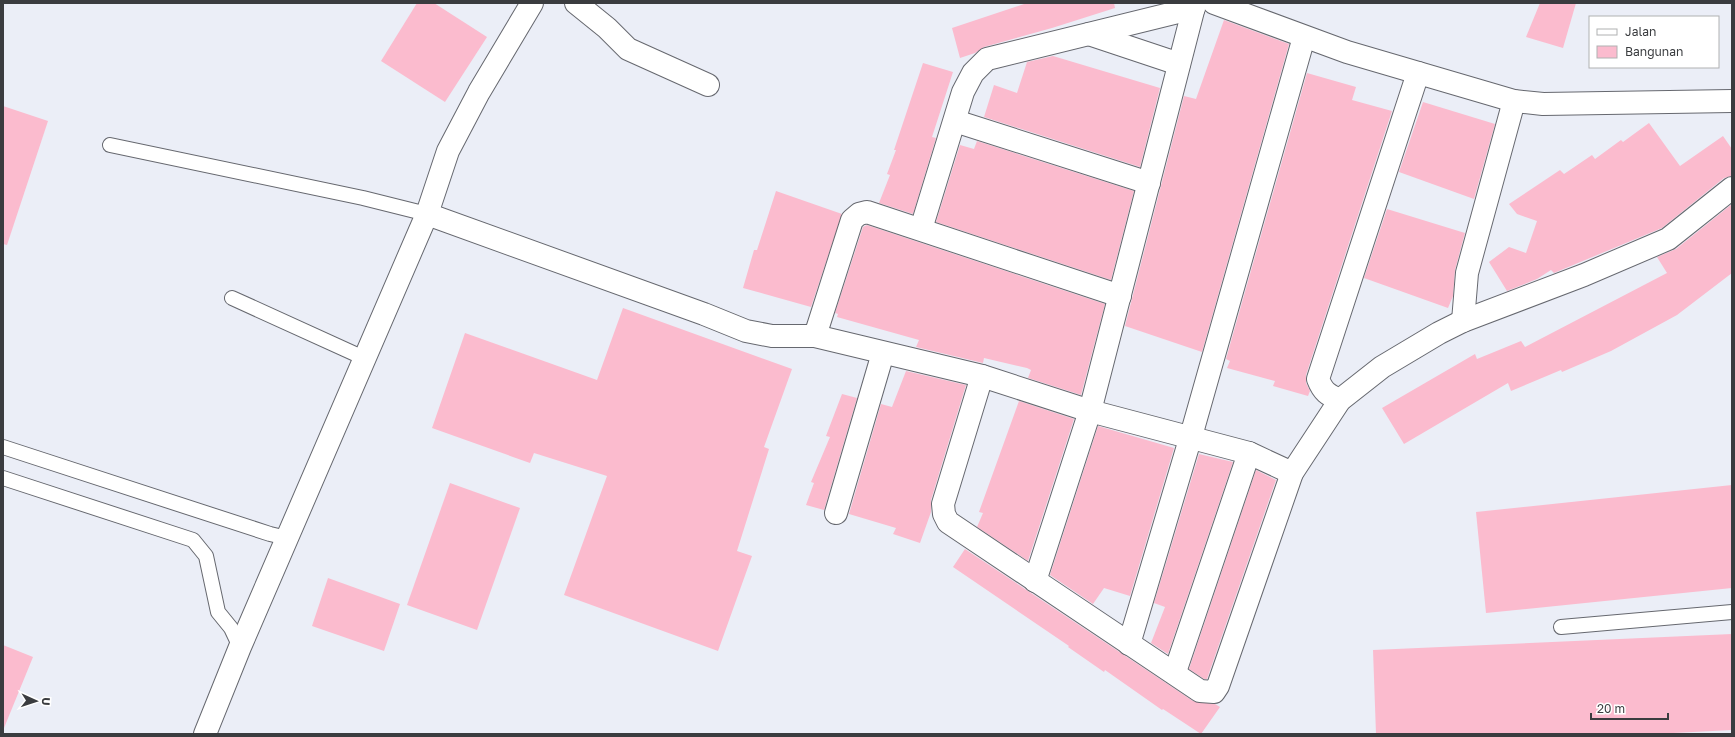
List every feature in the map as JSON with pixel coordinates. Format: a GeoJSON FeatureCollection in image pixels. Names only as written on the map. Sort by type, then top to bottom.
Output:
{"type":"FeatureCollection","features":[{"type":"Feature","properties":{"kind":"street"},"geometry":{"type":"LineString","coordinates":[[205,734],[240,647],[427,214],[448,151],[479,92],[532,3]]}},
{"type":"Feature","properties":{"kind":"street"},"geometry":{"type":"LineString","coordinates":[[576,3],[607,28],[628,50],[708,85]]}},
{"type":"Feature","properties":{"kind":"street"},"geometry":{"type":"LineString","coordinates":[[1035,580],[1090,411],[1179,64],[1201,5]]}},
{"type":"Feature","properties":{"kind":"street"},"geometry":{"type":"LineString","coordinates":[[921,229],[963,92],[973,73],[987,58],[1089,34],[1201,5],[1304,36],[1347,52],[1418,74],[1514,101],[1543,104],[1732,101]]}},
{"type":"Feature","properties":{"kind":"street"},"geometry":{"type":"LineString","coordinates":[[1089,34],[1179,64]]}},
{"type":"Feature","properties":{"kind":"street"},"geometry":{"type":"LineString","coordinates":[[1129,644],[1191,436],[1304,36]]}},
{"type":"Feature","properties":{"kind":"street"},"geometry":{"type":"LineString","coordinates":[[1340,400],[1326,394],[1318,379],[1418,74]]}},
{"type":"Feature","properties":{"kind":"street"},"geometry":{"type":"LineString","coordinates":[[1462,321],[1467,273],[1514,101]]}},
{"type":"Feature","properties":{"kind":"street"},"geometry":{"type":"LineString","coordinates":[[955,121],[1149,183]]}},
{"type":"Feature","properties":{"kind":"street"},"geometry":{"type":"LineString","coordinates":[[982,376],[943,504],[944,514],[948,522],[1129,644],[1175,672],[1200,691],[1214,692],[1218,686],[1292,473],[1340,400],[1382,367],[1462,321],[1584,275],[1668,239],[1732,188]]}},
{"type":"Feature","properties":{"kind":"street"},"geometry":{"type":"LineString","coordinates":[[815,336],[852,220],[859,214],[867,212],[1120,296]]}},
{"type":"Feature","properties":{"kind":"street"},"geometry":{"type":"LineString","coordinates":[[427,214],[704,314],[746,331],[772,336],[815,336],[982,376],[1090,411],[1249,452],[1292,473]]}},
{"type":"Feature","properties":{"kind":"street"},"geometry":{"type":"LineString","coordinates":[[836,513],[883,353]]}},
{"type":"Feature","properties":{"kind":"street"},"geometry":{"type":"LineString","coordinates":[[1175,672],[1249,452]]}},
{"type":"Feature","properties":{"kind":"lane"},"geometry":{"type":"LineString","coordinates":[[110,145],[363,198],[427,214]]}},
{"type":"Feature","properties":{"kind":"lane"},"geometry":{"type":"LineString","coordinates":[[232,298],[364,358]]}},
{"type":"Feature","properties":{"kind":"lane"},"geometry":{"type":"LineString","coordinates":[[3,447],[262,532],[287,538]]}},
{"type":"Feature","properties":{"kind":"lane"},"geometry":{"type":"LineString","coordinates":[[3,478],[193,540],[206,556],[218,612],[232,628],[240,647]]}},
{"type":"Feature","properties":{"kind":"lane"},"geometry":{"type":"LineString","coordinates":[[1561,627],[1732,612]]}},
{"type":"Feature","properties":{"kind":"building"},"geometry":{"type":"Polygon","coordinates":[[[417,3],[434,3],[487,37],[445,102],[381,61],[417,3]]]}},
{"type":"Feature","properties":{"kind":"building"},"geometry":{"type":"Polygon","coordinates":[[[1027,3],[1114,3],[1115,8],[984,47],[975,53],[960,58],[952,28],[1027,3]]]}},
{"type":"Feature","properties":{"kind":"building"},"geometry":{"type":"Polygon","coordinates":[[[1540,3],[1576,3],[1563,48],[1526,37],[1540,3]]]}},
{"type":"Feature","properties":{"kind":"building"},"geometry":{"type":"Polygon","coordinates":[[[1224,20],[1289,44],[1202,352],[1125,326],[1184,96],[1196,99],[1224,20]]]}},
{"type":"Feature","properties":{"kind":"building"},"geometry":{"type":"Polygon","coordinates":[[[1053,56],[1160,88],[1140,167],[984,117],[994,85],[1017,93],[1027,62],[1053,56]]]}},
{"type":"Feature","properties":{"kind":"building"},"geometry":{"type":"Polygon","coordinates":[[[923,63],[953,72],[932,137],[936,138],[913,214],[879,203],[890,175],[887,174],[896,150],[894,150],[923,63]]]}},
{"type":"Feature","properties":{"kind":"building"},"geometry":{"type":"Polygon","coordinates":[[[1307,73],[1356,87],[1352,100],[1392,111],[1306,375],[1306,383],[1310,391],[1308,396],[1273,386],[1275,381],[1227,368],[1230,361],[1226,359],[1307,73]]]}},
{"type":"Feature","properties":{"kind":"building"},"geometry":{"type":"Polygon","coordinates":[[[1423,102],[1495,124],[1474,199],[1399,172],[1423,102]]]}},
{"type":"Feature","properties":{"kind":"building"},"geometry":{"type":"Polygon","coordinates":[[[3,106],[48,121],[7,245],[3,244],[3,106]]]}},
{"type":"Feature","properties":{"kind":"building"},"geometry":{"type":"Polygon","coordinates":[[[1649,123],[1680,166],[1723,136],[1732,149],[1732,176],[1724,178],[1662,228],[1554,273],[1551,270],[1537,279],[1507,291],[1489,262],[1509,247],[1526,253],[1537,221],[1517,214],[1509,204],[1560,170],[1564,174],[1592,155],[1595,159],[1621,140],[1623,142],[1649,123]]]}},
{"type":"Feature","properties":{"kind":"building"},"geometry":{"type":"Polygon","coordinates":[[[977,141],[1134,191],[1111,280],[936,222],[960,145],[974,149],[977,141]]]}},
{"type":"Feature","properties":{"kind":"building"},"geometry":{"type":"Polygon","coordinates":[[[776,191],[842,214],[811,307],[743,288],[754,250],[757,250],[776,191]]]}},
{"type":"Feature","properties":{"kind":"building"},"geometry":{"type":"Polygon","coordinates":[[[1732,204],[1732,273],[1677,315],[1611,351],[1562,372],[1561,370],[1511,391],[1508,383],[1404,444],[1382,408],[1475,354],[1477,359],[1521,341],[1525,347],[1667,273],[1657,257],[1676,249],[1732,204]]]}},
{"type":"Feature","properties":{"kind":"building"},"geometry":{"type":"Polygon","coordinates":[[[1387,209],[1465,233],[1455,270],[1453,296],[1448,308],[1364,278],[1387,209]]]}},
{"type":"Feature","properties":{"kind":"building"},"geometry":{"type":"Polygon","coordinates":[[[867,225],[1105,304],[1081,395],[1028,378],[1031,370],[1027,368],[984,358],[983,363],[916,347],[919,340],[837,317],[838,314],[835,313],[863,227],[867,225]]]}},
{"type":"Feature","properties":{"kind":"building"},"geometry":{"type":"Polygon","coordinates":[[[623,308],[792,369],[764,447],[769,449],[737,551],[752,556],[718,651],[564,595],[607,476],[534,453],[530,463],[432,428],[465,333],[597,380],[623,308]]]}},
{"type":"Feature","properties":{"kind":"building"},"geometry":{"type":"Polygon","coordinates":[[[906,371],[966,385],[931,500],[931,512],[920,543],[893,534],[896,528],[849,514],[881,404],[892,407],[906,371]]]}},
{"type":"Feature","properties":{"kind":"building"},"geometry":{"type":"Polygon","coordinates":[[[842,394],[857,398],[824,510],[806,505],[814,483],[811,482],[830,437],[826,436],[842,394]]]}},
{"type":"Feature","properties":{"kind":"building"},"geometry":{"type":"Polygon","coordinates":[[[1019,401],[1074,419],[1028,561],[977,527],[983,513],[979,512],[1019,401]]]}},
{"type":"Feature","properties":{"kind":"building"},"geometry":{"type":"Polygon","coordinates":[[[1098,426],[1174,448],[1130,596],[1104,588],[1093,604],[1050,575],[1098,426]]]}},
{"type":"Feature","properties":{"kind":"building"},"geometry":{"type":"Polygon","coordinates":[[[1199,454],[1233,462],[1168,654],[1151,643],[1165,607],[1154,603],[1199,454]]]}},
{"type":"Feature","properties":{"kind":"building"},"geometry":{"type":"Polygon","coordinates":[[[1256,470],[1276,480],[1207,679],[1204,679],[1189,669],[1256,470]]]}},
{"type":"Feature","properties":{"kind":"building"},"geometry":{"type":"Polygon","coordinates":[[[450,483],[520,508],[477,630],[407,605],[450,483]]]}},
{"type":"Feature","properties":{"kind":"building"},"geometry":{"type":"Polygon","coordinates":[[[1732,485],[1732,588],[1486,613],[1476,512],[1732,485]]]}},
{"type":"Feature","properties":{"kind":"building"},"geometry":{"type":"Polygon","coordinates":[[[965,549],[1193,701],[1215,704],[1220,707],[1201,734],[1163,709],[1162,710],[1105,670],[1104,672],[1068,647],[1069,646],[953,567],[965,549]]]}},
{"type":"Feature","properties":{"kind":"building"},"geometry":{"type":"Polygon","coordinates":[[[328,578],[400,604],[384,651],[312,626],[328,578]]]}},
{"type":"Feature","properties":{"kind":"building"},"geometry":{"type":"Polygon","coordinates":[[[1732,634],[1732,730],[1654,734],[1376,734],[1373,650],[1732,634]]]}},
{"type":"Feature","properties":{"kind":"building"},"geometry":{"type":"Polygon","coordinates":[[[3,645],[33,657],[4,728],[3,728],[3,645]]]}}]}
